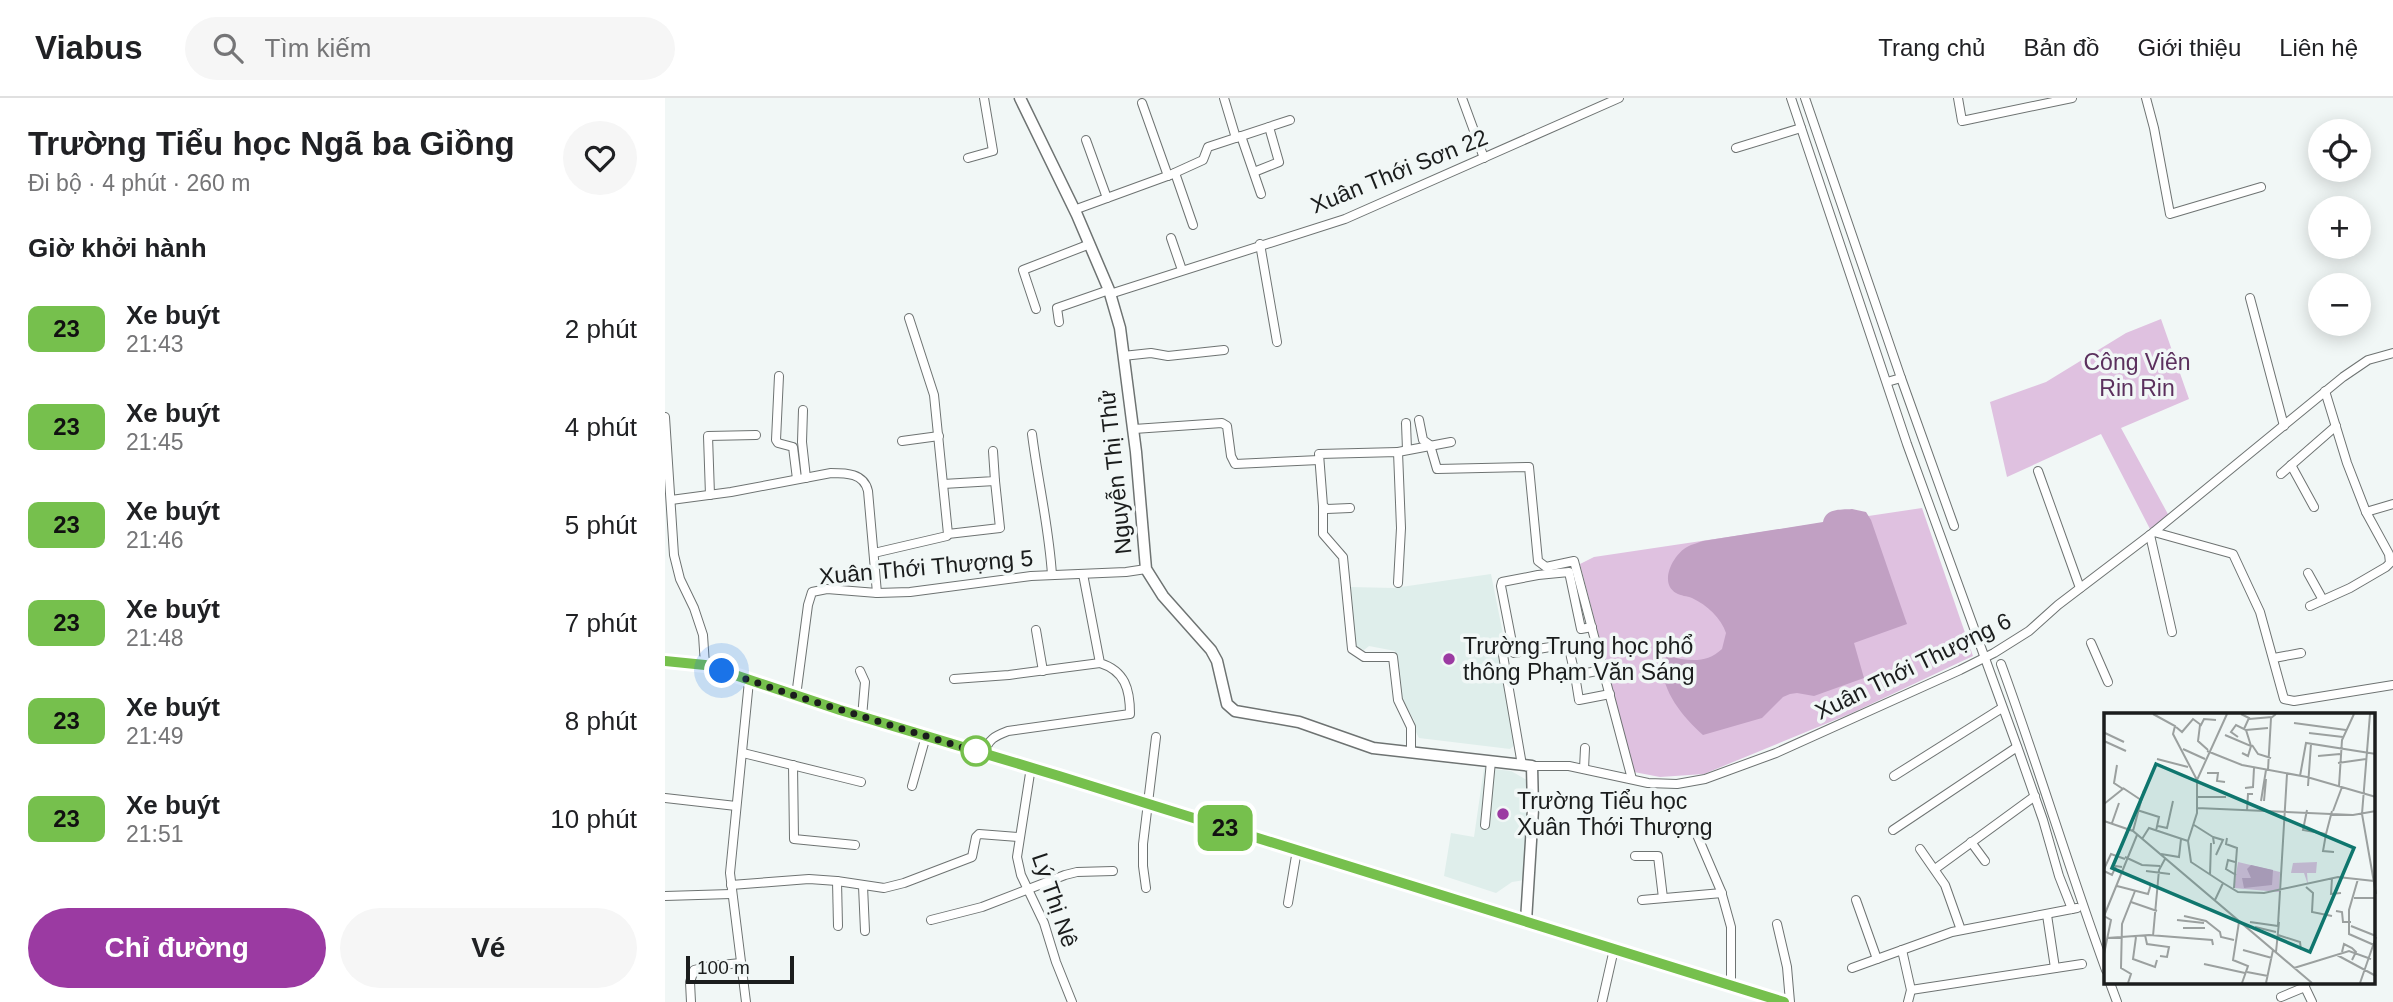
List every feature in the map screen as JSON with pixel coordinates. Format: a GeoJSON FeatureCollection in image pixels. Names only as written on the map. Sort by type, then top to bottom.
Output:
{"type":"FeatureCollection","features":[{"type":"Feature","properties":{"kind":"main road","name":"Nguyễn Thị Thử"},"geometry":{"type":"LineString","coordinates":[[1020,98],[1090,244],[1120,328],[1134,429],[1146,569],[1163,596],[1211,650],[1217,661],[1227,704],[1231,709],[1245,714],[1299,722],[1361,746],[1527,765]]}},
{"type":"Feature","properties":{"kind":"main road"},"geometry":{"type":"LineString","coordinates":[[665,661],[705,665],[862,717],[1780,1001]]}},
{"type":"Feature","properties":{"kind":"main road"},"geometry":{"type":"LineString","coordinates":[[1526,921],[1533,809],[1527,765]]}},
{"type":"Feature","properties":{"kind":"street"},"geometry":{"type":"LineString","coordinates":[[968,158],[993,151],[984,98]]}},
{"type":"Feature","properties":{"kind":"street"},"geometry":{"type":"LineString","coordinates":[[1224,98],[1261,194]]}},
{"type":"Feature","properties":{"kind":"street"},"geometry":{"type":"LineString","coordinates":[[1462,98],[1484,158]]}},
{"type":"Feature","properties":{"kind":"street","name":"Xuân Thới Sơn 22"},"geometry":{"type":"LineString","coordinates":[[1059,322],[1058,308],[1345,219],[1619,98]]}},
{"type":"Feature","properties":{"kind":"street"},"geometry":{"type":"LineString","coordinates":[[1791,98],[1907,444],[2035,796],[2072,909]]}},
{"type":"Feature","properties":{"kind":"street"},"geometry":{"type":"LineString","coordinates":[[1805,98],[1954,526]]}},
{"type":"Feature","properties":{"kind":"street"},"geometry":{"type":"LineString","coordinates":[[1958,98],[1962,121],[2072,98]]}},
{"type":"Feature","properties":{"kind":"street"},"geometry":{"type":"LineString","coordinates":[[2146,98],[2170,214],[2261,187]]}},
{"type":"Feature","properties":{"kind":"street"},"geometry":{"type":"LineString","coordinates":[[1142,103],[1193,225]]}},
{"type":"Feature","properties":{"kind":"street"},"geometry":{"type":"LineString","coordinates":[[1074,210],[1172,175],[1203,160],[1208,147],[1290,120]]}},
{"type":"Feature","properties":{"kind":"street"},"geometry":{"type":"LineString","coordinates":[[1254,172],[1279,162],[1269,127]]}},
{"type":"Feature","properties":{"kind":"street"},"geometry":{"type":"LineString","coordinates":[[1736,148],[1801,128]]}},
{"type":"Feature","properties":{"kind":"street"},"geometry":{"type":"LineString","coordinates":[[1086,139],[1107,198]]}},
{"type":"Feature","properties":{"kind":"street"},"geometry":{"type":"LineString","coordinates":[[1171,238],[1182,270]]}},
{"type":"Feature","properties":{"kind":"street"},"geometry":{"type":"LineString","coordinates":[[1036,309],[1023,270],[1090,244]]}},
{"type":"Feature","properties":{"kind":"street"},"geometry":{"type":"LineString","coordinates":[[1260,244],[1277,342]]}},
{"type":"Feature","properties":{"kind":"street"},"geometry":{"type":"LineString","coordinates":[[2250,298],[2284,426]]}},
{"type":"Feature","properties":{"kind":"street"},"geometry":{"type":"LineString","coordinates":[[909,318],[934,395],[948,534]]}},
{"type":"Feature","properties":{"kind":"street"},"geometry":{"type":"LineString","coordinates":[[1123,355],[1151,353],[1168,356],[1224,349]]}},
{"type":"Feature","properties":{"kind":"street","name":"Xuân Thới Thượng 6"},"geometry":{"type":"LineString","coordinates":[[1527,765],[1584,769],[1648,783],[1677,784],[1705,779],[1776,753],[1858,718],[1983,657],[2029,631],[2080,588],[2152,534],[2325,391],[2368,360],[2393,353]]}},
{"type":"Feature","properties":{"kind":"street"},"geometry":{"type":"LineString","coordinates":[[779,376],[776,440],[793,447],[802,479]]}},
{"type":"Feature","properties":{"kind":"street"},"geometry":{"type":"LineString","coordinates":[[1887,382],[1901,378]]}},
{"type":"Feature","properties":{"kind":"street"},"geometry":{"type":"LineString","coordinates":[[2310,606],[2350,588],[2390,563],[2389,554],[2366,512],[2347,463],[2325,391]]}},
{"type":"Feature","properties":{"kind":"street"},"geometry":{"type":"LineString","coordinates":[[802,479],[803,410]]}},
{"type":"Feature","properties":{"kind":"street"},"geometry":{"type":"LineString","coordinates":[[665,417],[674,555],[680,579],[703,635],[705,665]]}},
{"type":"Feature","properties":{"kind":"street"},"geometry":{"type":"LineString","coordinates":[[1419,420],[1423,440],[1430,446],[1437,469],[1529,467],[1538,562],[1546,566],[1574,561],[1632,779]]}},
{"type":"Feature","properties":{"kind":"street"},"geometry":{"type":"LineString","coordinates":[[1134,429],[1222,423],[1227,426],[1231,456],[1235,464],[1319,460]]}},
{"type":"Feature","properties":{"kind":"street"},"geometry":{"type":"LineString","coordinates":[[1398,583],[1406,424]]}},
{"type":"Feature","properties":{"kind":"street"},"geometry":{"type":"LineString","coordinates":[[2281,474],[2336,426]]}},
{"type":"Feature","properties":{"kind":"street"},"geometry":{"type":"LineString","coordinates":[[1032,434],[1038,482],[1045,509],[1052,575]]}},
{"type":"Feature","properties":{"kind":"street"},"geometry":{"type":"LineString","coordinates":[[710,495],[708,436],[756,435]]}},
{"type":"Feature","properties":{"kind":"street"},"geometry":{"type":"LineString","coordinates":[[902,441],[939,436]]}},
{"type":"Feature","properties":{"kind":"street"},"geometry":{"type":"LineString","coordinates":[[1411,752],[1411,727],[1398,700],[1394,657],[1364,657],[1352,649],[1343,557],[1323,534],[1318,454],[1403,451],[1451,442]]}},
{"type":"Feature","properties":{"kind":"street"},"geometry":{"type":"LineString","coordinates":[[874,553],[948,534],[1000,528],[993,451]]}},
{"type":"Feature","properties":{"kind":"street"},"geometry":{"type":"LineString","coordinates":[[2291,466],[2314,507]]}},
{"type":"Feature","properties":{"kind":"street"},"geometry":{"type":"LineString","coordinates":[[2038,471],[2080,588]]}},
{"type":"Feature","properties":{"kind":"street"},"geometry":{"type":"LineString","coordinates":[[671,500],[844,472],[856,475],[866,484],[877,593]]}},
{"type":"Feature","properties":{"kind":"street"},"geometry":{"type":"LineString","coordinates":[[943,484],[995,481]]}},
{"type":"Feature","properties":{"kind":"street"},"geometry":{"type":"LineString","coordinates":[[2366,512],[2393,504]]}},
{"type":"Feature","properties":{"kind":"street"},"geometry":{"type":"LineString","coordinates":[[1323,506],[1328,509],[1350,509]]}},
{"type":"Feature","properties":{"kind":"street"},"geometry":{"type":"LineString","coordinates":[[2172,632],[2152,534],[2233,554],[2260,612],[2284,699],[2294,701],[2393,685]]}},
{"type":"Feature","properties":{"kind":"street","name":"Xuân Thới Thượng 5"},"geometry":{"type":"LineString","coordinates":[[796,696],[812,592],[827,589],[877,593],[910,592],[1052,575],[1146,569]]}},
{"type":"Feature","properties":{"kind":"street"},"geometry":{"type":"LineString","coordinates":[[1592,627],[1581,629],[1569,572],[1503,582],[1501,586],[1514,653],[1568,644],[1579,700],[1610,694]]}},
{"type":"Feature","properties":{"kind":"street"},"geometry":{"type":"LineString","coordinates":[[2308,573],[2323,600]]}},
{"type":"Feature","properties":{"kind":"street"},"geometry":{"type":"LineString","coordinates":[[1083,574],[1100,663]]}},
{"type":"Feature","properties":{"kind":"street"},"geometry":{"type":"LineString","coordinates":[[1036,630],[1043,671]]}},
{"type":"Feature","properties":{"kind":"street"},"geometry":{"type":"LineString","coordinates":[[2091,643],[2108,682]]}},
{"type":"Feature","properties":{"kind":"street"},"geometry":{"type":"LineString","coordinates":[[2274,658],[2301,653]]}},
{"type":"Feature","properties":{"kind":"street"},"geometry":{"type":"LineString","coordinates":[[1503,655],[1527,765]]}},
{"type":"Feature","properties":{"kind":"street"},"geometry":{"type":"LineString","coordinates":[[954,679],[1100,663],[1113,667],[1126,684],[1130,696],[1130,713],[1008,732],[994,736],[987,744],[984,754]]}},
{"type":"Feature","properties":{"kind":"street"},"geometry":{"type":"LineString","coordinates":[[2001,664],[2104,964]]}},
{"type":"Feature","properties":{"kind":"street"},"geometry":{"type":"LineString","coordinates":[[1575,675],[1603,670]]}},
{"type":"Feature","properties":{"kind":"street"},"geometry":{"type":"LineString","coordinates":[[860,671],[866,682],[862,717]]}},
{"type":"Feature","properties":{"kind":"street"},"geometry":{"type":"LineString","coordinates":[[746,1002],[731,890],[736,806],[749,681]]}},
{"type":"Feature","properties":{"kind":"street"},"geometry":{"type":"LineString","coordinates":[[1894,776],[2002,708]]}},
{"type":"Feature","properties":{"kind":"street"},"geometry":{"type":"LineString","coordinates":[[912,786],[926,736]]}},
{"type":"Feature","properties":{"kind":"street"},"geometry":{"type":"LineString","coordinates":[[1146,888],[1143,844],[1150,804],[1156,737]]}},
{"type":"Feature","properties":{"kind":"street"},"geometry":{"type":"LineString","coordinates":[[1893,830],[2017,747]]}},
{"type":"Feature","properties":{"kind":"street"},"geometry":{"type":"LineString","coordinates":[[1584,769],[1585,748]]}},
{"type":"Feature","properties":{"kind":"street"},"geometry":{"type":"LineString","coordinates":[[743,753],[860,782]]}},
{"type":"Feature","properties":{"kind":"street"},"geometry":{"type":"LineString","coordinates":[[1485,825],[1491,761]]}},
{"type":"Feature","properties":{"kind":"street"},"geometry":{"type":"LineString","coordinates":[[793,765],[795,839],[855,845]]}},
{"type":"Feature","properties":{"kind":"street","name":"Lý Thị Nê"},"geometry":{"type":"LineString","coordinates":[[1031,768],[1018,837],[1017,857],[1072,1002]]}},
{"type":"Feature","properties":{"kind":"street"},"geometry":{"type":"LineString","coordinates":[[1935,869],[2035,796]]}},
{"type":"Feature","properties":{"kind":"street"},"geometry":{"type":"LineString","coordinates":[[665,798],[736,806]]}},
{"type":"Feature","properties":{"kind":"street"},"geometry":{"type":"LineString","coordinates":[[1694,828],[1722,893],[1731,926],[1731,984]]}},
{"type":"Feature","properties":{"kind":"street"},"geometry":{"type":"LineString","coordinates":[[665,895],[731,890],[782,880],[837,881],[863,886],[893,887],[972,857],[979,834],[1018,837]]}},
{"type":"Feature","properties":{"kind":"street"},"geometry":{"type":"LineString","coordinates":[[1971,842],[1985,861]]}},
{"type":"Feature","properties":{"kind":"street"},"geometry":{"type":"LineString","coordinates":[[1920,849],[1945,885],[1961,930]]}},
{"type":"Feature","properties":{"kind":"street"},"geometry":{"type":"LineString","coordinates":[[1288,903],[1297,850]]}},
{"type":"Feature","properties":{"kind":"street"},"geometry":{"type":"LineString","coordinates":[[1635,856],[1658,856],[1663,898]]}},
{"type":"Feature","properties":{"kind":"street"},"geometry":{"type":"LineString","coordinates":[[931,920],[982,907],[1077,872],[1113,871]]}},
{"type":"Feature","properties":{"kind":"street"},"geometry":{"type":"LineString","coordinates":[[837,881],[838,926]]}},
{"type":"Feature","properties":{"kind":"street"},"geometry":{"type":"LineString","coordinates":[[863,886],[865,931]]}},
{"type":"Feature","properties":{"kind":"street"},"geometry":{"type":"LineString","coordinates":[[1642,900],[1722,893]]}},
{"type":"Feature","properties":{"kind":"street"},"geometry":{"type":"LineString","coordinates":[[1856,900],[1877,960]]}},
{"type":"Feature","properties":{"kind":"street"},"geometry":{"type":"LineString","coordinates":[[1852,968],[1961,930],[2083,906]]}},
{"type":"Feature","properties":{"kind":"street"},"geometry":{"type":"LineString","coordinates":[[2046,915],[2055,968]]}},
{"type":"Feature","properties":{"kind":"street"},"geometry":{"type":"LineString","coordinates":[[1777,924],[1787,967],[1790,1002]]}},
{"type":"Feature","properties":{"kind":"street"},"geometry":{"type":"LineString","coordinates":[[1602,1002],[1614,949]]}},
{"type":"Feature","properties":{"kind":"street"},"geometry":{"type":"LineString","coordinates":[[1902,950],[1911,990],[1909,1002]]}},
{"type":"Feature","properties":{"kind":"street"},"geometry":{"type":"LineString","coordinates":[[691,1002],[690,982],[694,970],[741,963]]}},
{"type":"Feature","properties":{"kind":"street"},"geometry":{"type":"LineString","coordinates":[[1911,990],[2082,964]]}},
{"type":"Feature","properties":{"kind":"street"},"geometry":{"type":"LineString","coordinates":[[2111,984],[2117,1002]]}},
{"type":"Feature","properties":{"kind":"street"},"geometry":{"type":"LineString","coordinates":[[2281,997],[2304,985],[2312,1002]]}},
{"type":"Feature","properties":{"kind":"shaded area"},"geometry":{"type":"Polygon","coordinates":[[[1852,509],[1866,512],[1871,520],[1907,624],[1854,643],[1864,678],[1814,696],[1790,694],[1783,697],[1762,718],[1703,735],[1688,720],[1669,693],[1662,661],[1668,656],[1690,660],[1710,657],[1722,649],[1726,633],[1721,622],[1708,608],[1671,588],[1668,575],[1673,562],[1687,547],[1703,541],[1823,522],[1830,512],[1852,509]]]}},
{"type":"Feature","properties":{"kind":"shaded area","name":"Trường Trung học phổ thông Phạm Văn Sáng"},"geometry":{"type":"Polygon","coordinates":[[[1491,574],[1506,649],[1500,652],[1517,743],[1510,749],[1419,738],[1414,720],[1400,696],[1395,651],[1369,646],[1364,650],[1354,646],[1350,587],[1394,588],[1491,574]]]}},
{"type":"Feature","properties":{"kind":"shaded area","name":"Trường Tiểu học Xuân Thới Thượng"},"geometry":{"type":"Polygon","coordinates":[[[1484,768],[1511,771],[1527,780],[1530,793],[1525,880],[1512,882],[1496,893],[1444,876],[1451,833],[1474,837],[1484,768]]]}},
{"type":"Feature","properties":{"kind":"green space","name":"Công Viên Rin Rin"},"geometry":{"type":"Polygon","coordinates":[[[2161,319],[2189,399],[2121,428],[2169,516],[2150,529],[2101,434],[2007,477],[1990,402],[2046,382],[2126,333],[2161,319]]]}},
{"type":"Feature","properties":{"kind":"green space"},"geometry":{"type":"Polygon","coordinates":[[[1922,508],[1973,656],[1852,713],[1704,774],[1660,777],[1634,772],[1580,564],[1594,557],[1922,508]]]}},
{"type":"Feature","properties":{"kind":"bus line","name":"23"},"geometry":{"type":"LineString","coordinates":[[665,661],[705,665],[840,710],[1784,1002]]}},
{"type":"Feature","properties":{"kind":"place","name":"Trường Trung học phổ thông Phạm Văn Sáng"},"geometry":{"type":"Point","coordinates":[1449,659]}},
{"type":"Feature","properties":{"kind":"place","name":"Trường Tiểu học Xuân Thới Thượng"},"geometry":{"type":"Point","coordinates":[1503,814]}},
{"type":"Feature","properties":{"kind":"route"},"geometry":{"type":"LineString","coordinates":[[722,671],[984,754],[976,751]]}}]}
